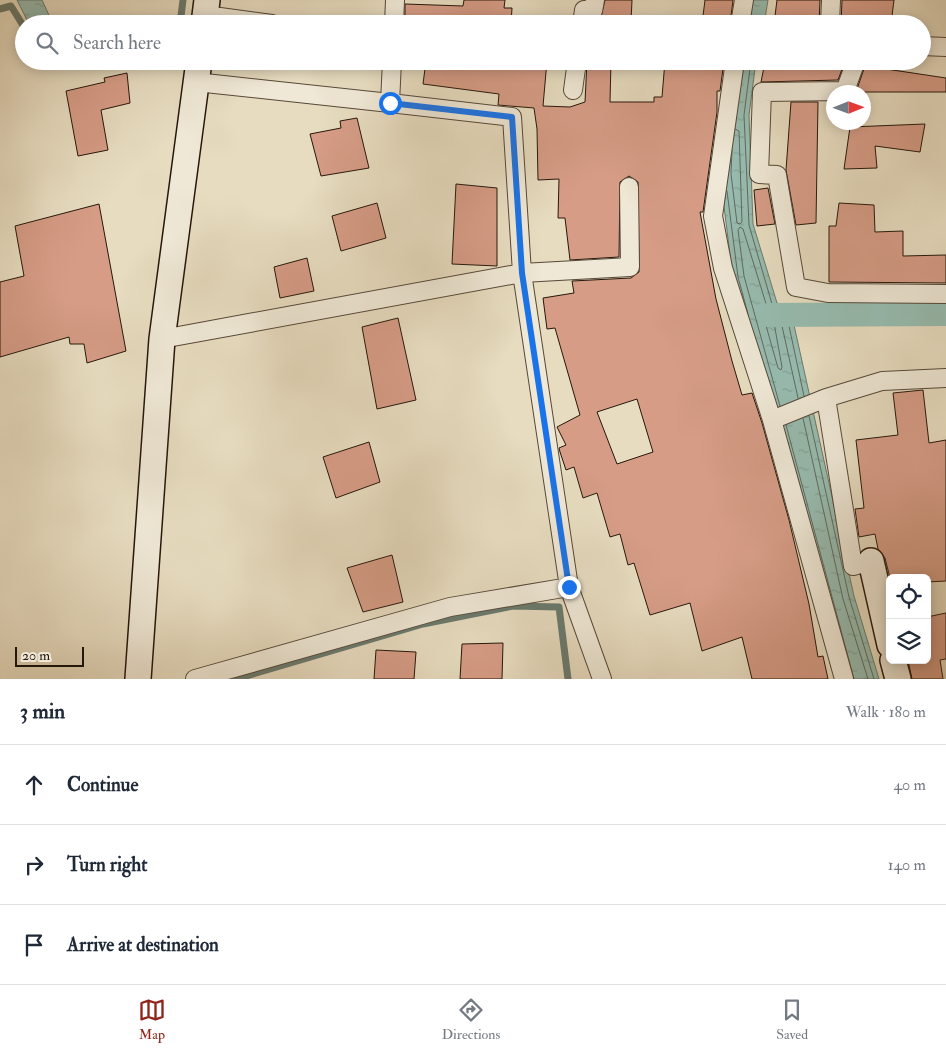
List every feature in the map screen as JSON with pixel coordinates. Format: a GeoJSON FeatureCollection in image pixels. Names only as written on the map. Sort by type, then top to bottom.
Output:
{"type":"FeatureCollection","features":[{"type":"Feature","properties":{"kind":"street"},"geometry":{"type":"LineString","coordinates":[[394,15],[395,0]]}},
{"type":"Feature","properties":{"kind":"street"},"geometry":{"type":"LineString","coordinates":[[583,15],[584,10],[593,11],[595,0]]}},
{"type":"Feature","properties":{"kind":"street"},"geometry":{"type":"LineString","coordinates":[[742,15],[744,0]]}},
{"type":"Feature","properties":{"kind":"street"},"geometry":{"type":"LineString","coordinates":[[830,15],[831,0]]}},
{"type":"Feature","properties":{"kind":"street"},"geometry":{"type":"LineString","coordinates":[[931,46],[946,47]]}},
{"type":"Feature","properties":{"kind":"street"},"geometry":{"type":"LineString","coordinates":[[390,103],[392,70]]}},
{"type":"Feature","properties":{"kind":"street"},"geometry":{"type":"LineString","coordinates":[[573,90],[576,70]]}},
{"type":"Feature","properties":{"kind":"street"},"geometry":{"type":"LineString","coordinates":[[734,70],[713,216],[723,268],[772,420],[844,679]]}},
{"type":"Feature","properties":{"kind":"street"},"geometry":{"type":"LineString","coordinates":[[853,70],[845,91],[762,92],[760,174],[777,175],[796,287],[828,293],[946,294]]}},
{"type":"Feature","properties":{"kind":"street"},"geometry":{"type":"LineString","coordinates":[[138,679],[162,339],[198,72],[390,103],[512,117],[522,273],[569,587],[602,679]]}},
{"type":"Feature","properties":{"kind":"street"},"geometry":{"type":"LineString","coordinates":[[162,339],[522,273],[630,267],[629,187]]}},
{"type":"Feature","properties":{"kind":"street"},"geometry":{"type":"LineString","coordinates":[[772,420],[826,398],[882,381],[946,378]]}},
{"type":"Feature","properties":{"kind":"street"},"geometry":{"type":"LineString","coordinates":[[826,398],[853,566],[871,561],[886,627]]}},
{"type":"Feature","properties":{"kind":"street"},"geometry":{"type":"LineString","coordinates":[[195,679],[450,607],[569,587]]}},
{"type":"Feature","properties":{"kind":"street"},"geometry":{"type":"LineString","coordinates":[[894,664],[898,679]]}},
{"type":"Feature","properties":{"kind":"water"},"geometry":{"type":"Polygon","coordinates":[[[17,0],[42,0],[49,15],[24,15],[17,0]]]}},
{"type":"Feature","properties":{"kind":"water"},"geometry":{"type":"Polygon","coordinates":[[[738,0],[768,0],[766,15],[736,15],[738,0]]]}},
{"type":"Feature","properties":{"kind":"water"},"geometry":{"type":"Polygon","coordinates":[[[729,70],[755,70],[749,115],[753,224],[777,303],[790,307],[854,596],[879,679],[844,679],[733,278],[720,175],[729,70]]]}},
{"type":"Feature","properties":{"kind":"building"},"geometry":{"type":"Polygon","coordinates":[[[464,0],[505,0],[504,8],[512,8],[512,15],[405,15],[405,4],[463,6],[464,0]]]}},
{"type":"Feature","properties":{"kind":"building"},"geometry":{"type":"Polygon","coordinates":[[[605,0],[632,0],[631,15],[601,15],[605,0]]]}},
{"type":"Feature","properties":{"kind":"building"},"geometry":{"type":"Polygon","coordinates":[[[705,0],[733,0],[731,15],[703,15],[705,0]]]}},
{"type":"Feature","properties":{"kind":"building"},"geometry":{"type":"Polygon","coordinates":[[[777,0],[820,0],[819,15],[775,15],[777,0]]]}},
{"type":"Feature","properties":{"kind":"building"},"geometry":{"type":"Polygon","coordinates":[[[842,0],[894,0],[892,15],[841,15],[842,0]]]}},
{"type":"Feature","properties":{"kind":"building"},"geometry":{"type":"Polygon","coordinates":[[[425,70],[546,70],[543,106],[570,107],[585,102],[587,70],[611,70],[610,102],[654,102],[654,97],[662,97],[664,70],[723,70],[720,91],[717,91],[717,112],[703,212],[700,212],[716,299],[732,361],[742,395],[752,393],[762,423],[789,520],[809,604],[818,657],[823,656],[828,679],[752,679],[742,637],[702,651],[690,603],[650,615],[634,563],[628,565],[620,534],[610,537],[597,493],[583,498],[574,467],[566,470],[559,448],[566,445],[557,427],[580,415],[555,328],[547,329],[543,298],[574,293],[572,281],[631,278],[639,272],[638,182],[629,176],[620,182],[619,257],[570,260],[565,218],[558,218],[559,179],[538,180],[537,129],[534,108],[498,105],[499,94],[423,84],[425,70]],[[637,399],[597,412],[617,464],[653,452],[637,399]]]}},
{"type":"Feature","properties":{"kind":"building"},"geometry":{"type":"Polygon","coordinates":[[[763,70],[842,70],[838,80],[761,82],[763,70]]]}},
{"type":"Feature","properties":{"kind":"building"},"geometry":{"type":"Polygon","coordinates":[[[864,70],[893,70],[946,78],[946,92],[871,92],[871,85],[858,85],[864,70]]]}},
{"type":"Feature","properties":{"kind":"building"},"geometry":{"type":"Polygon","coordinates":[[[127,73],[130,103],[101,110],[108,150],[78,156],[66,91],[105,82],[104,78],[127,73]]]}},
{"type":"Feature","properties":{"kind":"building"},"geometry":{"type":"Polygon","coordinates":[[[791,102],[818,102],[816,223],[796,225],[786,170],[791,102]]]}},
{"type":"Feature","properties":{"kind":"building"},"geometry":{"type":"Polygon","coordinates":[[[357,118],[369,168],[321,176],[310,134],[341,128],[340,121],[357,118]]]}},
{"type":"Feature","properties":{"kind":"building"},"geometry":{"type":"Polygon","coordinates":[[[925,124],[920,152],[875,146],[877,168],[844,169],[850,130],[871,130],[871,126],[925,124]]]}},
{"type":"Feature","properties":{"kind":"building"},"geometry":{"type":"Polygon","coordinates":[[[456,184],[497,188],[497,266],[452,264],[456,184]]]}},
{"type":"Feature","properties":{"kind":"building"},"geometry":{"type":"Polygon","coordinates":[[[768,188],[775,224],[757,226],[754,190],[768,188]]]}},
{"type":"Feature","properties":{"kind":"building"},"geometry":{"type":"Polygon","coordinates":[[[377,203],[386,238],[341,251],[332,216],[377,203]]]}},
{"type":"Feature","properties":{"kind":"building"},"geometry":{"type":"Polygon","coordinates":[[[839,203],[874,205],[875,232],[903,231],[903,256],[946,255],[946,283],[829,282],[829,226],[836,226],[839,203]]]}},
{"type":"Feature","properties":{"kind":"building"},"geometry":{"type":"Polygon","coordinates":[[[99,204],[126,351],[87,363],[84,344],[70,344],[69,337],[0,357],[0,282],[24,276],[15,226],[99,204]]]}},
{"type":"Feature","properties":{"kind":"building"},"geometry":{"type":"Polygon","coordinates":[[[307,258],[314,291],[280,298],[274,267],[307,258]]]}},
{"type":"Feature","properties":{"kind":"building"},"geometry":{"type":"Polygon","coordinates":[[[398,318],[416,400],[377,409],[362,327],[398,318]]]}},
{"type":"Feature","properties":{"kind":"building"},"geometry":{"type":"Polygon","coordinates":[[[923,390],[929,443],[946,440],[946,581],[931,582],[931,574],[889,574],[885,558],[878,549],[875,534],[859,537],[855,509],[864,508],[856,440],[898,435],[893,393],[923,390]]]}},
{"type":"Feature","properties":{"kind":"building"},"geometry":{"type":"Polygon","coordinates":[[[369,442],[380,482],[336,498],[323,457],[369,442]]]}},
{"type":"Feature","properties":{"kind":"building"},"geometry":{"type":"Polygon","coordinates":[[[392,555],[403,602],[363,612],[347,568],[392,555]]]}},
{"type":"Feature","properties":{"kind":"building"},"geometry":{"type":"Polygon","coordinates":[[[946,613],[946,659],[940,660],[943,679],[912,679],[909,664],[931,664],[931,616],[946,613]]]}},
{"type":"Feature","properties":{"kind":"building"},"geometry":{"type":"Polygon","coordinates":[[[503,643],[502,679],[460,679],[462,644],[503,643]]]}},
{"type":"Feature","properties":{"kind":"building"},"geometry":{"type":"Polygon","coordinates":[[[376,650],[416,652],[414,679],[374,679],[376,650]]]}},
{"type":"Feature","properties":{"kind":"waterway"},"geometry":{"type":"LineString","coordinates":[[181,15],[183,0]]}},
{"type":"Feature","properties":{"kind":"waterway"},"geometry":{"type":"LineString","coordinates":[[0,9],[11,6],[17,15]]}},
{"type":"Feature","properties":{"kind":"waterway"},"geometry":{"type":"LineString","coordinates":[[768,315],[946,314]]}},
{"type":"Feature","properties":{"kind":"waterway"},"geometry":{"type":"LineString","coordinates":[[236,679],[423,624],[513,606],[559,607],[568,679]]}},
{"type":"Feature","properties":{"kind":"route"},"geometry":{"type":"LineString","coordinates":[[390,103],[512,117],[522,273],[569,587]]}}]}
